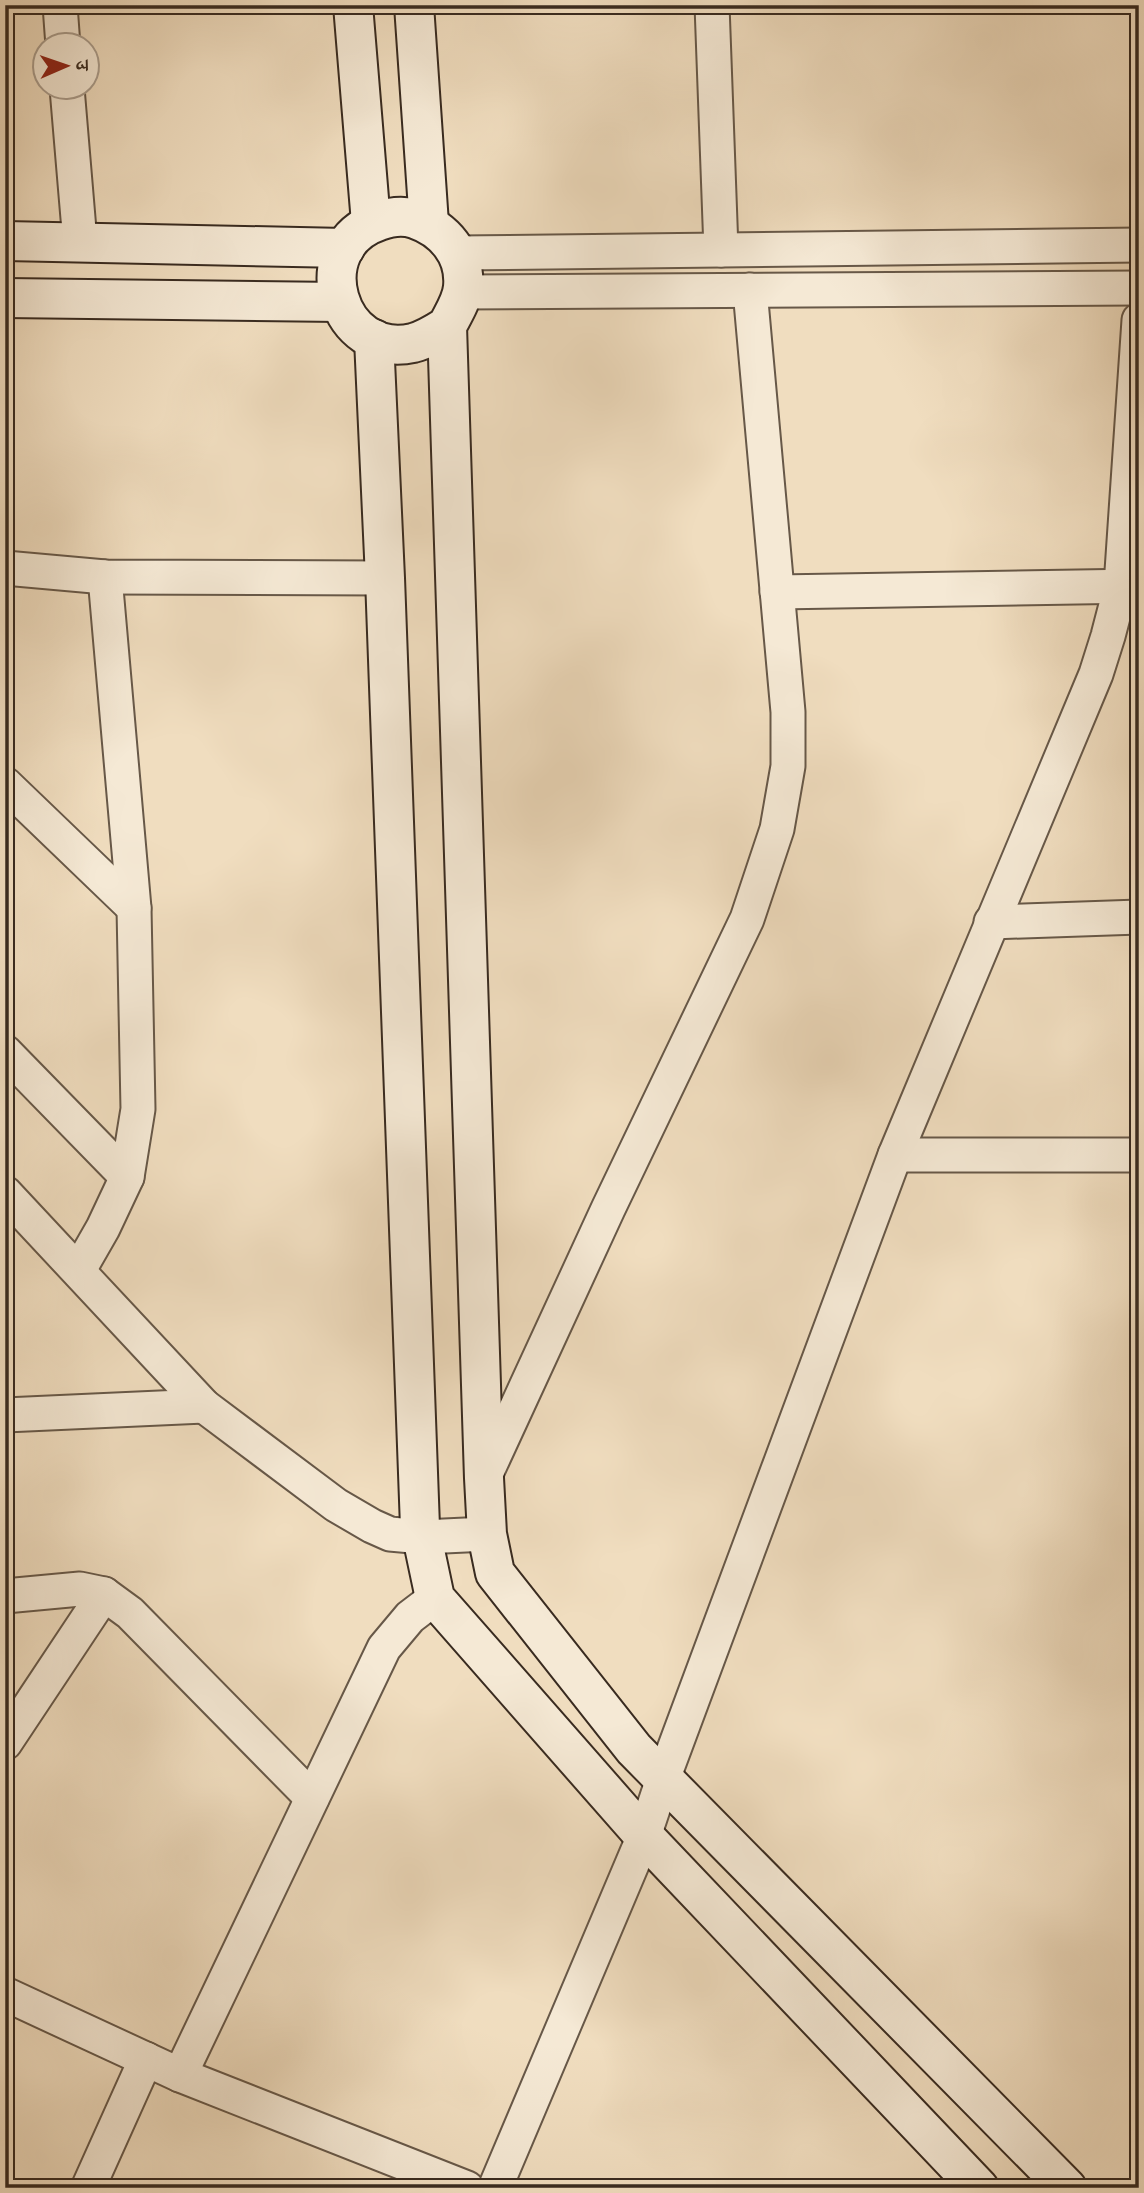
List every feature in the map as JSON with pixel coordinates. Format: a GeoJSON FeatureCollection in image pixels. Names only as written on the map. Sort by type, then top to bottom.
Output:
{"type":"FeatureCollection","features":[{"type":"Feature","properties":{"kind":"street"},"geometry":{"type":"LineString","coordinates":[[60,5],[63,32]]}},
{"type":"Feature","properties":{"kind":"street"},"geometry":{"type":"LineString","coordinates":[[354,5],[358,236]]}},
{"type":"Feature","properties":{"kind":"street"},"geometry":{"type":"LineString","coordinates":[[414,5],[429,224]]}},
{"type":"Feature","properties":{"kind":"street"},"geometry":{"type":"LineString","coordinates":[[712,5],[721,250]]}},
{"type":"Feature","properties":{"kind":"street"},"geometry":{"type":"LineString","coordinates":[[68,102],[80,242]]}},
{"type":"Feature","properties":{"kind":"street"},"geometry":{"type":"LineString","coordinates":[[447,326],[413,343],[393,344],[374,339],[357,328],[340,302],[336,282],[337,266],[358,236],[390,217],[410,218],[429,224],[445,236],[457,253],[462,270],[462,292],[447,326],[484,1478],[487,1534],[495,1573],[634,1749],[1067,2188]]}},
{"type":"Feature","properties":{"kind":"street"},"geometry":{"type":"LineString","coordinates":[[5,241],[358,236]]}},
{"type":"Feature","properties":{"kind":"street"},"geometry":{"type":"LineString","coordinates":[[457,253],[1139,245]]}},
{"type":"Feature","properties":{"kind":"street"},"geometry":{"type":"LineString","coordinates":[[462,292],[1139,288]]}},
{"type":"Feature","properties":{"kind":"street"},"geometry":{"type":"LineString","coordinates":[[484,1478],[751,906],[777,830],[788,766],[788,712],[750,290]]}},
{"type":"Feature","properties":{"kind":"street"},"geometry":{"type":"LineString","coordinates":[[5,298],[340,302]]}},
{"type":"Feature","properties":{"kind":"street"},"geometry":{"type":"LineString","coordinates":[[495,2188],[644,1836],[895,1155],[1096,674],[1130,586],[1139,320]]}},
{"type":"Feature","properties":{"kind":"street"},"geometry":{"type":"LineString","coordinates":[[374,339],[423,1536],[435,1598],[644,1836],[979,2188]]}},
{"type":"Feature","properties":{"kind":"street"},"geometry":{"type":"LineString","coordinates":[[5,568],[105,577],[385,578]]}},
{"type":"Feature","properties":{"kind":"street"},"geometry":{"type":"LineString","coordinates":[[79,1270],[127,1177],[138,1109],[134,908],[105,577]]}},
{"type":"Feature","properties":{"kind":"street"},"geometry":{"type":"LineString","coordinates":[[777,592],[1130,586]]}},
{"type":"Feature","properties":{"kind":"street"},"geometry":{"type":"LineString","coordinates":[[5,784],[134,908]]}},
{"type":"Feature","properties":{"kind":"street"},"geometry":{"type":"LineString","coordinates":[[991,922],[1139,917]]}},
{"type":"Feature","properties":{"kind":"street"},"geometry":{"type":"LineString","coordinates":[[5,1052],[127,1177]]}},
{"type":"Feature","properties":{"kind":"street"},"geometry":{"type":"LineString","coordinates":[[895,1155],[1139,1155]]}},
{"type":"Feature","properties":{"kind":"street"},"geometry":{"type":"LineString","coordinates":[[5,1192],[204,1406],[336,1505],[390,1534],[487,1534]]}},
{"type":"Feature","properties":{"kind":"street"},"geometry":{"type":"LineString","coordinates":[[5,1415],[204,1406]]}},
{"type":"Feature","properties":{"kind":"street"},"geometry":{"type":"LineString","coordinates":[[5,1596],[80,1589],[104,1594],[130,1613],[312,1798]]}},
{"type":"Feature","properties":{"kind":"street"},"geometry":{"type":"LineString","coordinates":[[5,1743],[104,1594]]}},
{"type":"Feature","properties":{"kind":"street"},"geometry":{"type":"LineString","coordinates":[[180,2075],[384,1648],[410,1616],[435,1598]]}},
{"type":"Feature","properties":{"kind":"street"},"geometry":{"type":"LineString","coordinates":[[5,1994],[180,2075],[467,2188]]}},
{"type":"Feature","properties":{"kind":"street"},"geometry":{"type":"LineString","coordinates":[[88,2188],[146,2059]]}}]}
